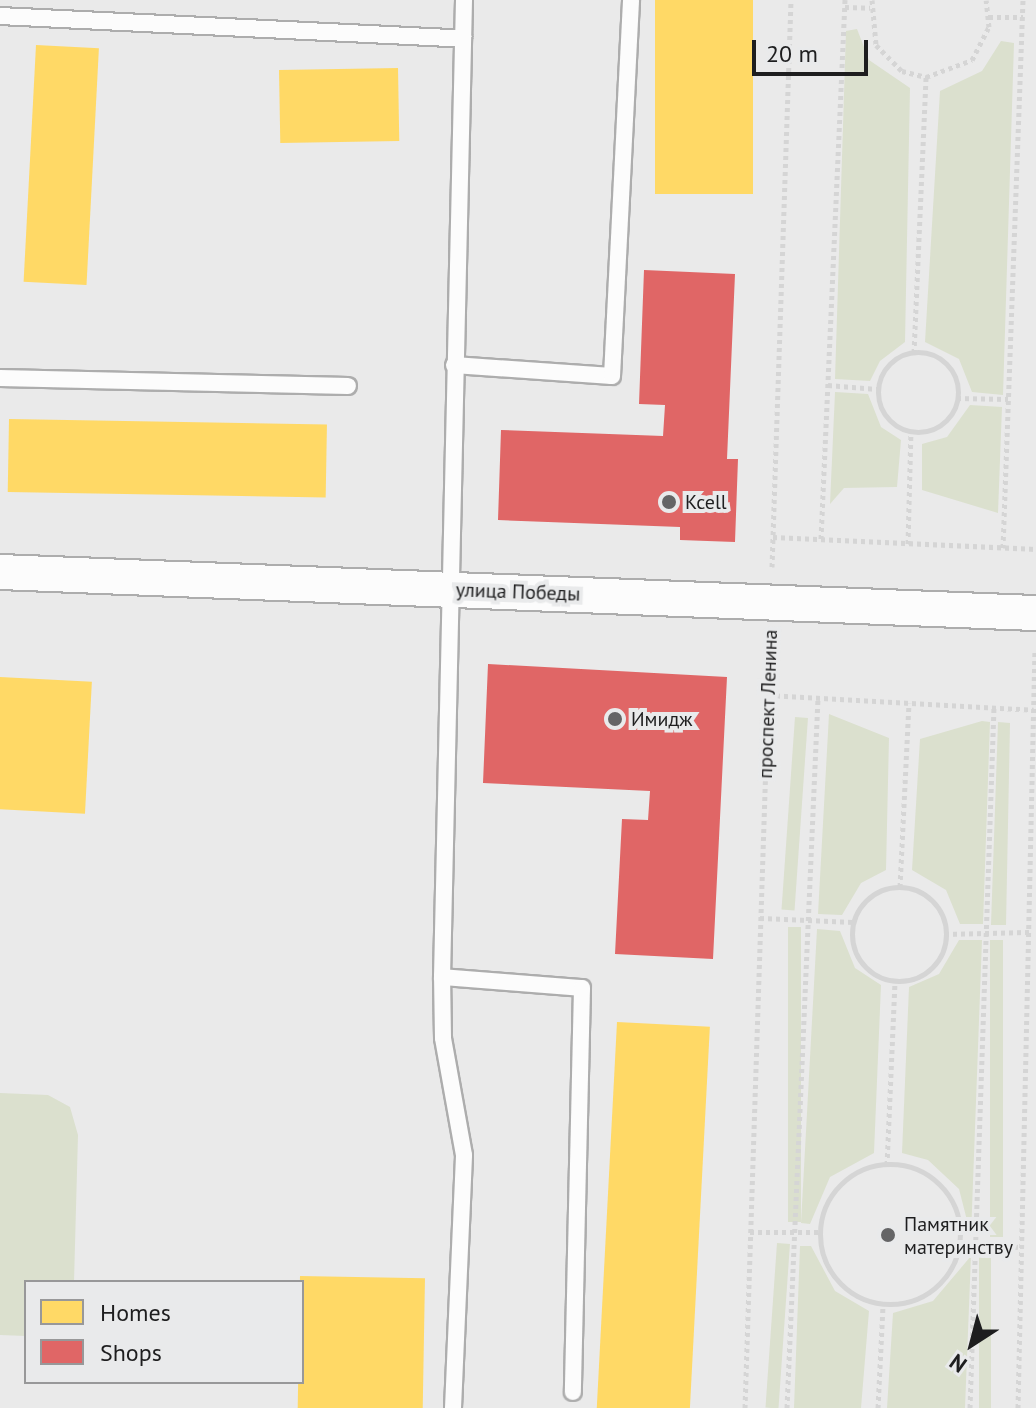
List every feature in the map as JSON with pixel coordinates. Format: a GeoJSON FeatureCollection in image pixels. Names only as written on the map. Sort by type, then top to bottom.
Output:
{"type":"FeatureCollection","features":[{"type":"Feature","properties":{"kind":"street","name":"улица Победы"},"geometry":{"type":"LineString","coordinates":[[0,572],[1036,613]]}},
{"type":"Feature","properties":{"kind":"lane"},"geometry":{"type":"LineString","coordinates":[[453,1408],[464,1155],[443,1038],[442,977],[448,589],[464,0]]}},
{"type":"Feature","properties":{"kind":"lane"},"geometry":{"type":"LineString","coordinates":[[454,365],[612,376],[631,0]]}},
{"type":"Feature","properties":{"kind":"lane"},"geometry":{"type":"LineString","coordinates":[[0,16],[463,39]]}},
{"type":"Feature","properties":{"kind":"lane"},"geometry":{"type":"LineString","coordinates":[[0,378],[348,386]]}},
{"type":"Feature","properties":{"kind":"lane"},"geometry":{"type":"LineString","coordinates":[[442,977],[582,988],[573,1392]]}},
{"type":"Feature","properties":{"kind":"path","name":"проспект Ленина"},"geometry":{"type":"LineString","coordinates":[[745,1408],[791,0]]}},
{"type":"Feature","properties":{"kind":"path"},"geometry":{"type":"LineString","coordinates":[[872,0],[870,27],[887,60],[926,77],[972,60],[989,17],[986,0]]}},
{"type":"Feature","properties":{"kind":"path"},"geometry":{"type":"LineString","coordinates":[[1003,548],[1023,0]]}},
{"type":"Feature","properties":{"kind":"path"},"geometry":{"type":"LineString","coordinates":[[821,539],[845,4],[870,8]]}},
{"type":"Feature","properties":{"kind":"path"},"geometry":{"type":"LineString","coordinates":[[989,17],[1023,17]]}},
{"type":"Feature","properties":{"kind":"path"},"geometry":{"type":"LineString","coordinates":[[914,353],[926,77]]}},
{"type":"Feature","properties":{"kind":"path"},"geometry":{"type":"LineString","coordinates":[[914,353],[948,365],[957,398],[945,423],[911,432],[887,419],[877,389],[890,361],[914,353]]}},
{"type":"Feature","properties":{"kind":"path"},"geometry":{"type":"LineString","coordinates":[[828,385],[877,389]]}},
{"type":"Feature","properties":{"kind":"path"},"geometry":{"type":"LineString","coordinates":[[957,398],[1009,399]]}},
{"type":"Feature","properties":{"kind":"path"},"geometry":{"type":"LineString","coordinates":[[908,544],[911,432]]}},
{"type":"Feature","properties":{"kind":"path"},"geometry":{"type":"LineString","coordinates":[[773,537],[1036,549]]}},
{"type":"Feature","properties":{"kind":"path"},"geometry":{"type":"LineString","coordinates":[[1018,1408],[1036,632]]}},
{"type":"Feature","properties":{"kind":"path"},"geometry":{"type":"LineString","coordinates":[[768,695],[1034,710]]}},
{"type":"Feature","properties":{"kind":"path"},"geometry":{"type":"LineString","coordinates":[[787,1408],[818,698]]}},
{"type":"Feature","properties":{"kind":"path"},"geometry":{"type":"LineString","coordinates":[[900,887],[909,703]]}},
{"type":"Feature","properties":{"kind":"path"},"geometry":{"type":"LineString","coordinates":[[970,1408],[994,707]]}},
{"type":"Feature","properties":{"kind":"path"},"geometry":{"type":"LineString","coordinates":[[900,887],[932,901],[945,934],[926,973],[895,980],[879,977],[856,954],[853,922],[872,895],[900,887]]}},
{"type":"Feature","properties":{"kind":"path"},"geometry":{"type":"LineString","coordinates":[[760,918],[853,922]]}},
{"type":"Feature","properties":{"kind":"path"},"geometry":{"type":"LineString","coordinates":[[945,934],[1029,932]]}},
{"type":"Feature","properties":{"kind":"path"},"geometry":{"type":"LineString","coordinates":[[887,1165],[895,980]]}},
{"type":"Feature","properties":{"kind":"path"},"geometry":{"type":"LineString","coordinates":[[887,1165],[937,1183],[958,1217],[958,1245],[934,1289],[883,1304],[843,1286],[826,1261],[820,1232],[845,1180],[887,1165]]}},
{"type":"Feature","properties":{"kind":"path"},"geometry":{"type":"LineString","coordinates":[[750,1232],[820,1232]]}},
{"type":"Feature","properties":{"kind":"path"},"geometry":{"type":"LineString","coordinates":[[958,1245],[1022,1247]]}},
{"type":"Feature","properties":{"kind":"path"},"geometry":{"type":"LineString","coordinates":[[878,1408],[883,1304]]}},
{"type":"Feature","properties":{"kind":"green space"},"geometry":{"type":"Polygon","coordinates":[[[857,29],[869,60],[910,88],[905,342],[880,361],[870,381],[835,379],[846,31],[857,29]]]}},
{"type":"Feature","properties":{"kind":"green space"},"geometry":{"type":"Polygon","coordinates":[[[1001,41],[1014,43],[1003,395],[972,392],[959,359],[925,342],[940,91],[982,71],[1001,41]]]}},
{"type":"Feature","properties":{"kind":"green space"},"geometry":{"type":"Polygon","coordinates":[[[835,392],[868,394],[881,427],[901,440],[897,487],[844,488],[830,504],[835,392]]]}},
{"type":"Feature","properties":{"kind":"green space"},"geometry":{"type":"Polygon","coordinates":[[[970,405],[1002,407],[998,513],[922,490],[922,444],[947,437],[970,405]]]}},
{"type":"Feature","properties":{"kind":"green space"},"geometry":{"type":"Polygon","coordinates":[[[829,714],[889,738],[886,870],[861,883],[842,915],[818,914],[829,714]]]}},
{"type":"Feature","properties":{"kind":"green space"},"geometry":{"type":"Polygon","coordinates":[[[795,717],[808,718],[795,910],[782,910],[795,717]]]}},
{"type":"Feature","properties":{"kind":"green space"},"geometry":{"type":"Polygon","coordinates":[[[982,721],[990,722],[983,924],[960,924],[946,890],[912,870],[920,739],[982,721]]]}},
{"type":"Feature","properties":{"kind":"green space"},"geometry":{"type":"Polygon","coordinates":[[[998,722],[1010,723],[1006,925],[991,925],[998,722]]]}},
{"type":"Feature","properties":{"kind":"green space"},"geometry":{"type":"Polygon","coordinates":[[[788,927],[801,927],[801,1222],[788,1222],[788,927]]]}},
{"type":"Feature","properties":{"kind":"green space"},"geometry":{"type":"Polygon","coordinates":[[[817,929],[840,931],[855,968],[881,985],[874,1153],[830,1177],[810,1224],[801,1223],[817,929]]]}},
{"type":"Feature","properties":{"kind":"green space"},"geometry":{"type":"Polygon","coordinates":[[[959,940],[982,940],[971,1236],[959,1189],[928,1160],[902,1153],[909,987],[939,974],[959,940]]]}},
{"type":"Feature","properties":{"kind":"green space"},"geometry":{"type":"Polygon","coordinates":[[[990,940],[1003,940],[1003,1237],[990,1237],[990,940]]]}},
{"type":"Feature","properties":{"kind":"green space"},"geometry":{"type":"Polygon","coordinates":[[[0,1093],[48,1095],[70,1107],[78,1135],[74,1280],[24,1280],[24,1336],[0,1335],[0,1093]]]}},
{"type":"Feature","properties":{"kind":"green space"},"geometry":{"type":"Polygon","coordinates":[[[777,1243],[790,1244],[778,1408],[765,1408],[777,1243]]]}},
{"type":"Feature","properties":{"kind":"green space"},"geometry":{"type":"Polygon","coordinates":[[[800,1246],[811,1246],[835,1291],[869,1311],[861,1408],[794,1408],[800,1246]]]}},
{"type":"Feature","properties":{"kind":"green space"},"geometry":{"type":"Polygon","coordinates":[[[971,1256],[965,1408],[887,1408],[893,1313],[933,1301],[971,1256]]]}},
{"type":"Feature","properties":{"kind":"green space"},"geometry":{"type":"Polygon","coordinates":[[[979,1257],[991,1257],[991,1408],[979,1408],[979,1257]]]}},
{"type":"Feature","properties":{"kind":"building: Homes"},"geometry":{"type":"Polygon","coordinates":[[[655,0],[753,0],[753,194],[655,194],[655,0]]]}},
{"type":"Feature","properties":{"kind":"building: Homes"},"geometry":{"type":"Polygon","coordinates":[[[36,45],[99,48],[87,285],[24,282],[36,45]]]}},
{"type":"Feature","properties":{"kind":"building: Homes"},"geometry":{"type":"Polygon","coordinates":[[[398,68],[399,141],[280,143],[279,70],[398,68]]]}},
{"type":"Feature","properties":{"kind":"building: Homes"},"geometry":{"type":"Polygon","coordinates":[[[9,419],[327,425],[326,498],[8,492],[9,419]]]}},
{"type":"Feature","properties":{"kind":"building: Homes"},"geometry":{"type":"Polygon","coordinates":[[[0,677],[92,682],[85,814],[0,809],[0,677]]]}},
{"type":"Feature","properties":{"kind":"building: Homes"},"geometry":{"type":"Polygon","coordinates":[[[617,1022],[710,1027],[690,1408],[597,1408],[617,1022]]]}},
{"type":"Feature","properties":{"kind":"building: Homes"},"geometry":{"type":"Polygon","coordinates":[[[300,1276],[425,1278],[423,1408],[298,1408],[298,1384],[304,1384],[304,1280],[300,1280],[300,1276]]]}},
{"type":"Feature","properties":{"kind":"building: Shops"},"geometry":{"type":"Polygon","coordinates":[[[644,270],[735,274],[727,459],[738,459],[735,542],[680,540],[680,527],[498,520],[501,430],[663,436],[665,405],[639,404],[644,270]]]}},
{"type":"Feature","properties":{"kind":"building: Shops"},"geometry":{"type":"Polygon","coordinates":[[[488,664],[727,677],[713,959],[615,954],[622,819],[648,820],[650,791],[483,783],[488,664]]]}},
{"type":"Feature","properties":{"kind":"place","name":"Kcell"},"geometry":{"type":"Point","coordinates":[669,502]}},
{"type":"Feature","properties":{"kind":"place","name":"Имидж"},"geometry":{"type":"Point","coordinates":[615,719]}},
{"type":"Feature","properties":{"kind":"place","name":"Памятник материнству"},"geometry":{"type":"Point","coordinates":[888,1235]}}]}
